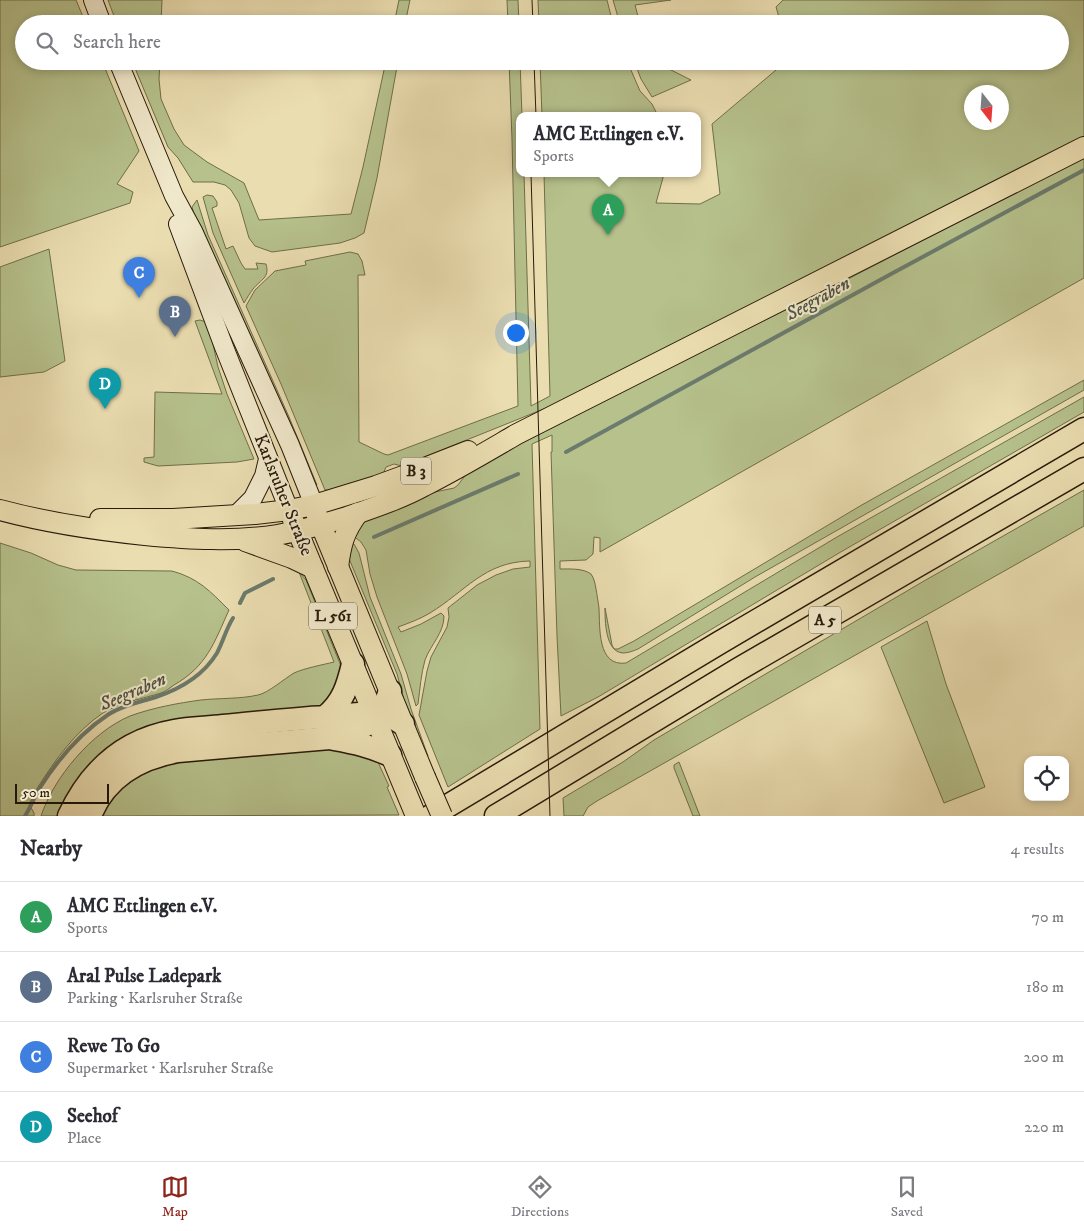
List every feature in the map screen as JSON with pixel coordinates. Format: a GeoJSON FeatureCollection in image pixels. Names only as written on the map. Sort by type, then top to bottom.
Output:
{"type":"FeatureCollection","features":[{"type":"Feature","properties":{"kind":"highway","name":"A 5"},"geometry":{"type":"LineString","coordinates":[[431,816],[719,643],[1084,429]]}},
{"type":"Feature","properties":{"kind":"highway","name":"A 5"},"geometry":{"type":"LineString","coordinates":[[496,816],[739,670],[1084,469]]}},
{"type":"Feature","properties":{"kind":"highway"},"geometry":{"type":"LineString","coordinates":[[328,727],[333,711],[349,683],[353,664]]}},
{"type":"Feature","properties":{"kind":"highway"},"geometry":{"type":"LineString","coordinates":[[69,816],[75,803],[102,767],[112,757],[141,741],[174,731],[328,727],[353,731],[377,714],[390,691]]}},
{"type":"Feature","properties":{"kind":"highway"},"geometry":{"type":"LineString","coordinates":[[377,714],[392,716],[403,724]]}},
{"type":"Feature","properties":{"kind":"highway"},"geometry":{"type":"LineString","coordinates":[[90,816],[113,781],[145,760],[161,754],[328,727],[390,755]]}},
{"type":"Feature","properties":{"kind":"main road"},"geometry":{"type":"LineString","coordinates":[[93,0],[99,15]]}},
{"type":"Feature","properties":{"kind":"main road","name":"Karlsruher Straße"},"geometry":{"type":"LineString","coordinates":[[122,70],[174,196],[190,226],[300,467],[338,567],[442,816]]}},
{"type":"Feature","properties":{"kind":"main road","name":"B 3"},"geometry":{"type":"LineString","coordinates":[[0,510],[71,526],[169,538],[207,539],[276,535],[321,525],[358,513],[423,487],[464,466],[517,434],[1084,147]]}},
{"type":"Feature","properties":{"kind":"main road","name":"Karlsruher Straße"},"geometry":{"type":"LineString","coordinates":[[174,196],[176,219],[268,460],[353,664],[377,714],[390,755],[416,816]]}},
{"type":"Feature","properties":{"kind":"main road","name":"B 3"},"geometry":{"type":"LineString","coordinates":[[28,516],[173,519],[289,510],[314,505],[384,483],[469,450],[517,434]]}},
{"type":"Feature","properties":{"kind":"main road"},"geometry":{"type":"LineString","coordinates":[[236,515],[253,498],[264,476],[268,460]]}},
{"type":"Feature","properties":{"kind":"main road"},"geometry":{"type":"LineString","coordinates":[[338,567],[342,542],[351,522],[358,513]]}},
{"type":"Feature","properties":{"kind":"main road"},"geometry":{"type":"LineString","coordinates":[[238,538],[313,568]]}},
{"type":"Feature","properties":{"kind":"green space"},"geometry":{"type":"Polygon","coordinates":[[[0,0],[76,0],[82,15],[15,15],[15,70],[106,70],[139,151],[117,184],[133,192],[130,203],[0,247],[0,0]]]}},
{"type":"Feature","properties":{"kind":"green space"},"geometry":{"type":"Polygon","coordinates":[[[108,0],[162,0],[161,15],[114,15],[108,0]]]}},
{"type":"Feature","properties":{"kind":"green space"},"geometry":{"type":"Polygon","coordinates":[[[399,0],[410,0],[407,15],[396,15],[399,0]]]}},
{"type":"Feature","properties":{"kind":"green space"},"geometry":{"type":"Polygon","coordinates":[[[507,0],[518,0],[519,15],[508,15],[507,0]]]}},
{"type":"Feature","properties":{"kind":"green space"},"geometry":{"type":"Polygon","coordinates":[[[538,0],[607,0],[611,15],[539,15],[538,0]]]}},
{"type":"Feature","properties":{"kind":"green space"},"geometry":{"type":"Polygon","coordinates":[[[613,0],[671,0],[635,5],[638,15],[617,15],[613,0]]]}},
{"type":"Feature","properties":{"kind":"green space"},"geometry":{"type":"Polygon","coordinates":[[[783,0],[1084,0],[1084,138],[556,404],[402,466],[394,464],[386,467],[383,474],[325,490],[246,306],[255,290],[275,271],[306,265],[305,261],[350,252],[358,254],[362,261],[365,275],[358,275],[359,442],[384,454],[388,455],[518,406],[509,70],[520,70],[522,112],[516,112],[516,177],[524,177],[531,406],[550,396],[544,177],[663,177],[656,203],[700,204],[720,194],[712,124],[776,70],[1069,70],[1069,15],[778,15],[776,7],[783,0]]]}},
{"type":"Feature","properties":{"kind":"green space"},"geometry":{"type":"Polygon","coordinates":[[[136,70],[160,70],[161,99],[174,129],[184,145],[207,162],[244,183],[259,220],[351,214],[384,70],[396,70],[377,178],[364,233],[355,238],[340,243],[272,252],[255,246],[249,238],[239,203],[231,190],[225,185],[214,182],[193,182],[178,158],[168,147],[136,70]]]}},
{"type":"Feature","properties":{"kind":"green space"},"geometry":{"type":"Polygon","coordinates":[[[540,70],[631,70],[640,91],[652,104],[656,112],[542,112],[540,70]]]}},
{"type":"Feature","properties":{"kind":"green space"},"geometry":{"type":"Polygon","coordinates":[[[638,70],[671,70],[691,80],[652,97],[638,70]]]}},
{"type":"Feature","properties":{"kind":"green space"},"geometry":{"type":"Polygon","coordinates":[[[1084,157],[1084,278],[600,552],[600,538],[594,537],[593,554],[586,560],[560,561],[560,569],[580,570],[591,574],[596,587],[600,635],[605,652],[610,659],[617,663],[626,663],[837,537],[1084,397],[1084,412],[839,553],[598,697],[561,716],[551,452],[552,435],[532,444],[540,729],[448,787],[419,715],[431,657],[447,627],[448,608],[477,585],[513,569],[530,567],[530,561],[500,566],[488,572],[430,613],[398,627],[401,632],[441,613],[444,616],[440,633],[425,660],[418,704],[416,706],[407,674],[377,597],[370,574],[366,550],[361,542],[351,534],[364,519],[430,493],[454,488],[469,472],[479,465],[848,279],[1084,157]]]}},
{"type":"Feature","properties":{"kind":"green space"},"geometry":{"type":"Polygon","coordinates":[[[207,195],[213,196],[217,202],[217,206],[212,208],[226,249],[233,246],[245,269],[258,269],[256,263],[266,264],[266,275],[253,289],[244,303],[213,233],[203,197],[207,195]]]}},
{"type":"Feature","properties":{"kind":"green space"},"geometry":{"type":"Polygon","coordinates":[[[197,200],[208,235],[289,417],[317,485],[198,228],[192,207],[197,200]]]}},
{"type":"Feature","properties":{"kind":"green space"},"geometry":{"type":"Polygon","coordinates":[[[49,249],[65,361],[44,372],[0,377],[0,267],[49,249]]]}},
{"type":"Feature","properties":{"kind":"green space"},"geometry":{"type":"Polygon","coordinates":[[[195,321],[206,322],[209,326],[218,367],[227,394],[254,459],[237,462],[158,466],[144,462],[144,458],[154,457],[155,392],[222,394],[195,321]]]}},
{"type":"Feature","properties":{"kind":"green space"},"geometry":{"type":"Polygon","coordinates":[[[1084,380],[1084,390],[755,577],[638,649],[623,653],[615,649],[634,641],[860,506],[1084,380]]]}},
{"type":"Feature","properties":{"kind":"green space"},"geometry":{"type":"Polygon","coordinates":[[[1084,490],[1084,526],[597,801],[588,807],[583,816],[564,816],[563,798],[623,762],[654,740],[924,581],[1084,490]]]}},
{"type":"Feature","properties":{"kind":"green space"},"geometry":{"type":"Polygon","coordinates":[[[351,542],[359,553],[370,597],[401,674],[428,756],[425,757],[407,711],[397,674],[350,561],[348,554],[351,542]]]}},
{"type":"Feature","properties":{"kind":"green space"},"geometry":{"type":"Polygon","coordinates":[[[0,543],[76,570],[172,571],[196,581],[229,610],[208,653],[202,662],[185,678],[161,693],[124,703],[110,709],[93,720],[75,737],[38,787],[29,804],[34,816],[0,816],[0,543]]]}},
{"type":"Feature","properties":{"kind":"green space"},"geometry":{"type":"Polygon","coordinates":[[[299,572],[306,580],[343,671],[343,678],[322,709],[169,725],[62,816],[41,816],[55,786],[76,757],[116,723],[138,713],[174,704],[262,694],[294,673],[334,662],[299,572]]]}},
{"type":"Feature","properties":{"kind":"green space"},"geometry":{"type":"Polygon","coordinates":[[[605,608],[612,645],[614,648],[609,641],[607,635],[605,608]]]}},
{"type":"Feature","properties":{"kind":"green space"},"geometry":{"type":"Polygon","coordinates":[[[927,621],[946,684],[985,787],[944,803],[881,647],[927,621]]]}},
{"type":"Feature","properties":{"kind":"green space"},"geometry":{"type":"Polygon","coordinates":[[[350,747],[377,760],[399,815],[98,816],[127,779],[176,761],[350,747]]]}},
{"type":"Feature","properties":{"kind":"green space"},"geometry":{"type":"Polygon","coordinates":[[[679,762],[700,816],[693,816],[674,768],[674,765],[679,762]]]}},
{"type":"Feature","properties":{"kind":"waterway","name":"Seegraben"},"geometry":{"type":"LineString","coordinates":[[566,452],[1084,170]]}},
{"type":"Feature","properties":{"kind":"waterway","name":"Seegraben"},"geometry":{"type":"LineString","coordinates":[[374,537],[518,474]]}},
{"type":"Feature","properties":{"kind":"waterway","name":"Seegraben"},"geometry":{"type":"LineString","coordinates":[[240,603],[245,593],[273,579]]}},
{"type":"Feature","properties":{"kind":"waterway","name":"Seegraben"},"geometry":{"type":"LineString","coordinates":[[25,816],[46,778],[79,738],[98,721],[114,711],[165,694],[182,686],[198,675],[217,653],[233,618]]}},
{"type":"Feature","properties":{"kind":"tram line"},"geometry":{"type":"LineString","coordinates":[[532,0],[533,15]]}},
{"type":"Feature","properties":{"kind":"tram line"},"geometry":{"type":"LineString","coordinates":[[534,70],[536,112]]}},
{"type":"Feature","properties":{"kind":"tram line"},"geometry":{"type":"LineString","coordinates":[[531,177],[550,816]]}},
{"type":"Feature","properties":{"kind":"place","name":"AMC Ettlingen e.V."},"geometry":{"type":"Point","coordinates":[608,235]}},
{"type":"Feature","properties":{"kind":"place","name":"Rewe To Go"},"geometry":{"type":"Point","coordinates":[139,298]}},
{"type":"Feature","properties":{"kind":"place","name":"Aral Pulse Ladepark"},"geometry":{"type":"Point","coordinates":[175,337]}},
{"type":"Feature","properties":{"kind":"place","name":"Seehof"},"geometry":{"type":"Point","coordinates":[105,409]}}]}
